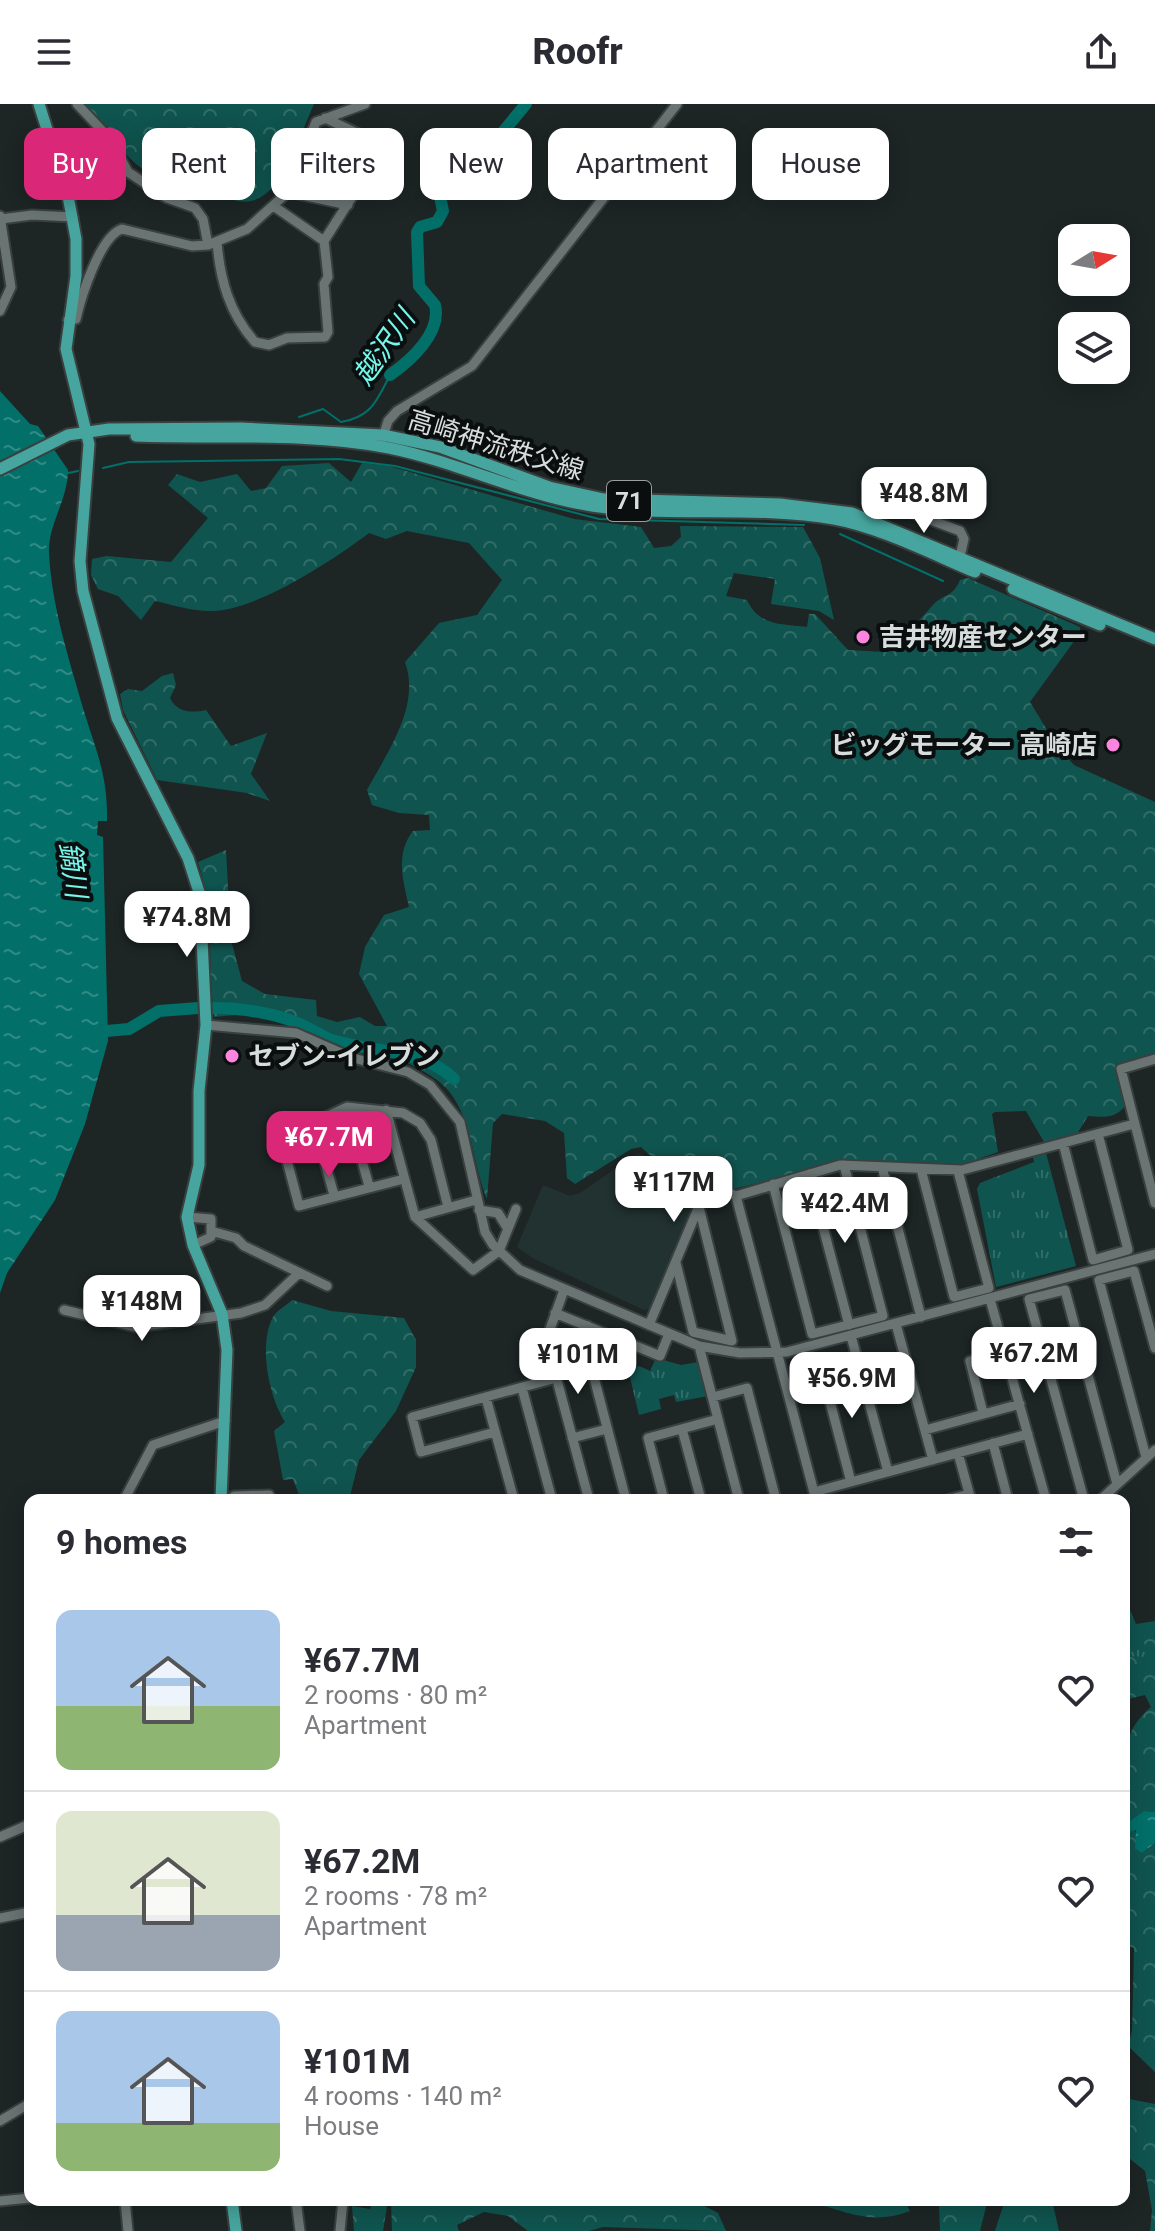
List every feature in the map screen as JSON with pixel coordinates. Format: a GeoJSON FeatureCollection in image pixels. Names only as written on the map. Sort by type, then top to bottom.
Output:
{"type":"FeatureCollection","features":[{"type":"Feature","properties":{"kind":"main road"},"geometry":{"type":"LineString","coordinates":[[39,104],[73,217],[77,258],[68,320],[67,362],[87,433],[89,465],[80,561],[83,591],[117,718],[188,858],[200,895],[206,1025],[199,1091],[199,1165],[187,1217],[193,1245],[222,1314],[227,1350],[222,1494]]}},
{"type":"Feature","properties":{"kind":"main road","name":"高崎神流秩父線"},"geometry":{"type":"LineString","coordinates":[[0,469],[56,440],[87,433],[240,428],[440,447],[549,487],[604,499],[790,504],[852,513],[1155,646]]}},
{"type":"Feature","properties":{"kind":"main road","name":"高崎神流秩父線"},"geometry":{"type":"LineString","coordinates":[[959,562],[1155,639]]}},
{"type":"Feature","properties":{"kind":"main road"},"geometry":{"type":"LineString","coordinates":[[233,2206],[236,2231]]}},
{"type":"Feature","properties":{"kind":"street"},"geometry":{"type":"LineString","coordinates":[[77,104],[110,139],[128,172],[167,198],[195,208],[213,243],[227,298],[248,333],[262,346],[287,338],[325,337],[324,284],[328,277],[324,241],[348,205],[362,176],[379,156],[380,144],[325,118]]}},
{"type":"Feature","properties":{"kind":"street"},"geometry":{"type":"LineString","coordinates":[[313,128],[316,122],[365,104]]}},
{"type":"Feature","properties":{"kind":"street"},"geometry":{"type":"LineString","coordinates":[[382,441],[388,421],[397,411],[472,366],[677,104]]}},
{"type":"Feature","properties":{"kind":"street"},"geometry":{"type":"LineString","coordinates":[[68,320],[76,319],[82,294],[108,239],[116,231],[122,229],[192,246],[213,243],[247,229],[281,200]]}},
{"type":"Feature","properties":{"kind":"street"},"geometry":{"type":"LineString","coordinates":[[325,200],[348,205]]}},
{"type":"Feature","properties":{"kind":"street"},"geometry":{"type":"LineString","coordinates":[[275,207],[324,241]]}},
{"type":"Feature","properties":{"kind":"street"},"geometry":{"type":"LineString","coordinates":[[0,311],[11,287],[0,217],[73,217]]}},
{"type":"Feature","properties":{"kind":"street"},"geometry":{"type":"LineString","coordinates":[[888,504],[960,531],[964,539],[959,562]]}},
{"type":"Feature","properties":{"kind":"street"},"geometry":{"type":"LineString","coordinates":[[206,1025],[296,1033],[353,1058],[408,1072],[430,1085],[460,1122],[470,1151],[485,1232],[499,1251],[520,1270],[699,1346],[740,1353],[775,1353],[850,1330],[883,1316],[844,1165]]}},
{"type":"Feature","properties":{"kind":"street"},"geometry":{"type":"LineString","coordinates":[[1154,1062],[1121,1069],[1155,1203]]}},
{"type":"Feature","properties":{"kind":"street"},"geometry":{"type":"LineString","coordinates":[[404,1179],[299,1206],[281,1138],[347,1107],[386,1110],[410,1116],[427,1132],[448,1207]]}},
{"type":"Feature","properties":{"kind":"street"},"geometry":{"type":"LineString","coordinates":[[347,1107],[369,1186]]}},
{"type":"Feature","properties":{"kind":"street"},"geometry":{"type":"LineString","coordinates":[[386,1110],[415,1217],[473,1270],[499,1251],[516,1209]]}},
{"type":"Feature","properties":{"kind":"street"},"geometry":{"type":"LineString","coordinates":[[314,1123],[334,1195]]}},
{"type":"Feature","properties":{"kind":"street"},"geometry":{"type":"LineString","coordinates":[[649,1325],[710,1186],[736,1196],[844,1165],[958,1171],[1134,1124]]}},
{"type":"Feature","properties":{"kind":"street"},"geometry":{"type":"LineString","coordinates":[[1063,1143],[1093,1260],[1128,1250],[1098,1134]]}},
{"type":"Feature","properties":{"kind":"street"},"geometry":{"type":"LineString","coordinates":[[882,1167],[921,1317]]}},
{"type":"Feature","properties":{"kind":"street"},"geometry":{"type":"LineString","coordinates":[[921,1169],[954,1297],[989,1288],[958,1171]]}},
{"type":"Feature","properties":{"kind":"street"},"geometry":{"type":"LineString","coordinates":[[809,1174],[888,1472]]}},
{"type":"Feature","properties":{"kind":"street"},"geometry":{"type":"LineString","coordinates":[[773,1184],[812,1334],[896,1324],[1155,1254]]}},
{"type":"Feature","properties":{"kind":"street"},"geometry":{"type":"LineString","coordinates":[[736,1196],[814,1494]]}},
{"type":"Feature","properties":{"kind":"street"},"geometry":{"type":"LineString","coordinates":[[415,1217],[448,1207],[478,1205],[498,1213],[508,1229]]}},
{"type":"Feature","properties":{"kind":"street"},"geometry":{"type":"LineString","coordinates":[[676,1263],[693,1332],[732,1341],[699,1207]]}},
{"type":"Feature","properties":{"kind":"street"},"geometry":{"type":"LineString","coordinates":[[187,1217],[211,1219],[211,1237],[193,1245]]}},
{"type":"Feature","properties":{"kind":"street"},"geometry":{"type":"LineString","coordinates":[[211,1231],[236,1238],[244,1246],[327,1286]]}},
{"type":"Feature","properties":{"kind":"street"},"geometry":{"type":"LineString","coordinates":[[1146,1457],[1099,1280],[1134,1271],[1155,1348]]}},
{"type":"Feature","properties":{"kind":"street"},"geometry":{"type":"LineString","coordinates":[[64,1310],[136,1327],[222,1314],[265,1305],[298,1274]]}},
{"type":"Feature","properties":{"kind":"street"},"geometry":{"type":"LineString","coordinates":[[564,1290],[548,1343],[587,1494]]}},
{"type":"Feature","properties":{"kind":"street"},"geometry":{"type":"LineString","coordinates":[[1082,1494],[1029,1299],[1065,1290],[1117,1484]]}},
{"type":"Feature","properties":{"kind":"street"},"geometry":{"type":"LineString","coordinates":[[990,1299],[1044,1494]]}},
{"type":"Feature","properties":{"kind":"street"},"geometry":{"type":"LineString","coordinates":[[555,1313],[660,1356],[669,1334]]}},
{"type":"Feature","properties":{"kind":"street"},"geometry":{"type":"LineString","coordinates":[[896,1324],[933,1460]]}},
{"type":"Feature","properties":{"kind":"street"},"geometry":{"type":"LineString","coordinates":[[588,1326],[585,1343],[624,1494]]}},
{"type":"Feature","properties":{"kind":"street"},"geometry":{"type":"LineString","coordinates":[[699,1346],[737,1494]]}},
{"type":"Feature","properties":{"kind":"street"},"geometry":{"type":"LineString","coordinates":[[983,1413],[970,1361],[1005,1352]]}},
{"type":"Feature","properties":{"kind":"street"},"geometry":{"type":"LineString","coordinates":[[851,1482],[822,1371],[858,1361]]}},
{"type":"Feature","properties":{"kind":"street"},"geometry":{"type":"LineString","coordinates":[[495,1432],[421,1452],[412,1417],[556,1378]]}},
{"type":"Feature","properties":{"kind":"street"},"geometry":{"type":"LineString","coordinates":[[522,1388],[550,1494]]}},
{"type":"Feature","properties":{"kind":"street"},"geometry":{"type":"LineString","coordinates":[[713,1397],[747,1388],[774,1494]]}},
{"type":"Feature","properties":{"kind":"street"},"geometry":{"type":"LineString","coordinates":[[486,1398],[512,1494]]}},
{"type":"Feature","properties":{"kind":"street"},"geometry":{"type":"LineString","coordinates":[[925,1430],[1020,1404]]}},
{"type":"Feature","properties":{"kind":"street"},"geometry":{"type":"LineString","coordinates":[[662,1494],[648,1438],[718,1419]]}},
{"type":"Feature","properties":{"kind":"street"},"geometry":{"type":"LineString","coordinates":[[127,1494],[153,1445],[225,1421]]}},
{"type":"Feature","properties":{"kind":"street"},"geometry":{"type":"LineString","coordinates":[[572,1438],[607,1429]]}},
{"type":"Feature","properties":{"kind":"street"},"geometry":{"type":"LineString","coordinates":[[682,1429],[699,1494]]}},
{"type":"Feature","properties":{"kind":"street"},"geometry":{"type":"LineString","coordinates":[[820,1494],[851,1482],[1028,1434]]}},
{"type":"Feature","properties":{"kind":"street"},"geometry":{"type":"LineString","coordinates":[[993,1443],[1006,1494]]}},
{"type":"Feature","properties":{"kind":"street"},"geometry":{"type":"LineString","coordinates":[[1106,1494],[1155,1450]]}},
{"type":"Feature","properties":{"kind":"street"},"geometry":{"type":"LineString","coordinates":[[958,1453],[969,1494]]}},
{"type":"Feature","properties":{"kind":"street"},"geometry":{"type":"LineString","coordinates":[[223,1482],[232,1487],[233,1494]]}},
{"type":"Feature","properties":{"kind":"street"},"geometry":{"type":"LineString","coordinates":[[0,1837],[24,1827]]}},
{"type":"Feature","properties":{"kind":"street"},"geometry":{"type":"LineString","coordinates":[[0,1918],[24,1913]]}},
{"type":"Feature","properties":{"kind":"street"},"geometry":{"type":"LineString","coordinates":[[0,2121],[24,2107]]}},
{"type":"Feature","properties":{"kind":"street"},"geometry":{"type":"LineString","coordinates":[[0,2201],[24,2199]]}},
{"type":"Feature","properties":{"kind":"street"},"geometry":{"type":"LineString","coordinates":[[126,2206],[128,2231]]}},
{"type":"Feature","properties":{"kind":"street"},"geometry":{"type":"LineString","coordinates":[[297,2206],[300,2231]]}},
{"type":"Feature","properties":{"kind":"street"},"geometry":{"type":"LineString","coordinates":[[340,2231],[342,2206]]}},
{"type":"Feature","properties":{"kind":"shaded area"},"geometry":{"type":"Polygon","coordinates":[[[638,1153],[706,1182],[651,1309],[644,1310],[534,1259],[517,1247],[543,1185],[570,1196],[580,1193],[638,1153]]]}},
{"type":"Feature","properties":{"kind":"green space"},"geometry":{"type":"Polygon","coordinates":[[[85,104],[314,104],[304,128],[271,128],[271,188],[255,199],[255,128],[142,128],[142,169],[126,155],[126,128],[104,128],[85,104]]]}},
{"type":"Feature","properties":{"kind":"green space"},"geometry":{"type":"Polygon","coordinates":[[[329,463],[351,482],[362,463],[389,466],[574,519],[641,527],[654,548],[671,546],[681,537],[680,526],[803,527],[820,558],[834,620],[819,611],[771,604],[775,579],[734,573],[726,596],[747,600],[758,615],[780,624],[807,627],[809,614],[815,614],[848,650],[884,652],[936,602],[951,593],[960,580],[968,578],[1080,627],[1080,633],[1030,702],[1055,743],[1074,765],[1155,802],[1155,1054],[1118,1066],[1125,1106],[1113,1115],[1088,1116],[1077,1134],[1044,1142],[1026,1111],[995,1112],[992,1114],[998,1152],[955,1167],[843,1162],[733,1189],[653,1158],[641,1147],[631,1149],[575,1184],[567,1178],[564,1133],[545,1121],[502,1114],[493,1123],[487,1199],[463,1115],[448,1090],[434,1078],[386,1053],[326,1032],[251,1015],[214,1017],[209,919],[198,862],[226,850],[231,940],[242,981],[265,994],[316,1000],[317,1016],[337,1022],[360,1017],[375,1026],[387,1026],[359,974],[365,947],[384,915],[409,907],[402,858],[413,831],[430,830],[429,815],[399,813],[372,805],[367,790],[400,729],[409,695],[405,662],[439,623],[477,615],[502,580],[469,543],[407,531],[386,539],[369,533],[315,570],[248,603],[210,611],[155,601],[141,620],[118,596],[98,589],[91,575],[92,559],[107,556],[171,562],[208,518],[168,485],[177,474],[200,482],[237,474],[251,491],[266,488],[282,466],[329,463]]]}},
{"type":"Feature","properties":{"kind":"green space"},"geometry":{"type":"Polygon","coordinates":[[[173,673],[176,685],[170,698],[173,703],[185,711],[206,710],[231,746],[267,733],[251,774],[270,801],[247,793],[157,780],[123,710],[120,694],[128,689],[142,691],[162,676],[173,673]]]}},
{"type":"Feature","properties":{"kind":"green space"},"geometry":{"type":"Polygon","coordinates":[[[1046,1153],[1076,1266],[996,1287],[977,1189],[980,1183],[1034,1162],[1033,1157],[1046,1153]]]}},
{"type":"Feature","properties":{"kind":"green space"},"geometry":{"type":"Polygon","coordinates":[[[292,1300],[331,1311],[404,1318],[416,1340],[416,1367],[396,1411],[359,1460],[350,1494],[299,1494],[293,1479],[283,1480],[274,1431],[285,1422],[274,1399],[266,1356],[269,1329],[277,1313],[292,1300]]]}},
{"type":"Feature","properties":{"kind":"green space"},"geometry":{"type":"Polygon","coordinates":[[[656,1358],[681,1365],[699,1362],[708,1396],[676,1402],[674,1395],[659,1399],[661,1409],[639,1415],[628,1369],[639,1366],[650,1371],[656,1358]]]}},
{"type":"Feature","properties":{"kind":"green space"},"geometry":{"type":"Polygon","coordinates":[[[1130,1610],[1150,1657],[1130,1656],[1130,1610]]]}},
{"type":"Feature","properties":{"kind":"green space"},"geometry":{"type":"Polygon","coordinates":[[[1155,1621],[1155,1812],[1144,1811],[1130,1821],[1130,1735],[1151,1707],[1145,1695],[1130,1699],[1130,1625],[1155,1621]]]}},
{"type":"Feature","properties":{"kind":"green space"},"geometry":{"type":"Polygon","coordinates":[[[1133,1828],[1137,1834],[1135,1849],[1142,1853],[1155,1843],[1155,2072],[1130,2048],[1134,1948],[1130,1946],[1130,1830],[1133,1828]]]}},
{"type":"Feature","properties":{"kind":"green space"},"geometry":{"type":"Polygon","coordinates":[[[1130,2099],[1155,2104],[1155,2231],[1150,2231],[1152,2210],[1145,2171],[1130,2159],[1130,2099]]]}},
{"type":"Feature","properties":{"kind":"green space"},"geometry":{"type":"Polygon","coordinates":[[[352,2206],[370,2209],[371,2206],[387,2206],[383,2231],[354,2231],[352,2206]]]}},
{"type":"Feature","properties":{"kind":"green space"},"geometry":{"type":"Polygon","coordinates":[[[391,2206],[705,2206],[718,2213],[726,2231],[603,2227],[589,2231],[528,2231],[508,2216],[484,2212],[457,2225],[459,2231],[392,2231],[391,2206]]]}},
{"type":"Feature","properties":{"kind":"green space"},"geometry":{"type":"Polygon","coordinates":[[[824,2206],[907,2206],[910,2211],[881,2217],[856,2215],[824,2206]]]}},
{"type":"Feature","properties":{"kind":"green space"},"geometry":{"type":"Polygon","coordinates":[[[939,2206],[986,2207],[980,2231],[940,2231],[939,2206]]]}},
{"type":"Feature","properties":{"kind":"green space"},"geometry":{"type":"Polygon","coordinates":[[[1003,2206],[1053,2206],[1059,2231],[995,2231],[1003,2206]]]}},
{"type":"Feature","properties":{"kind":"water","name":"鏑川"},"geometry":{"type":"Polygon","coordinates":[[[0,391],[30,424],[38,426],[68,470],[65,492],[50,542],[50,572],[62,631],[106,790],[107,821],[98,821],[97,835],[103,837],[108,1041],[85,1124],[55,1200],[7,1273],[0,1293],[0,391]]]}},
{"type":"Feature","properties":{"kind":"water"},"geometry":{"type":"Polygon","coordinates":[[[1144,1811],[1155,1812],[1155,1843],[1142,1853],[1135,1849],[1136,1830],[1130,1832],[1130,1821],[1144,1811]]]}},
{"type":"Feature","properties":{"kind":"waterway","name":"越沢川"},"geometry":{"type":"LineString","coordinates":[[390,375],[415,354],[434,326],[435,305],[419,286],[417,232],[420,227],[437,222],[443,211],[437,183],[464,147],[502,133],[526,104]]}},
{"type":"Feature","properties":{"kind":"waterway","name":"越沢川"},"geometry":{"type":"LineString","coordinates":[[299,417],[323,409],[341,422],[360,416],[372,406],[390,375]]}},
{"type":"Feature","properties":{"kind":"waterway"},"geometry":{"type":"LineString","coordinates":[[103,468],[129,462],[339,459],[395,466],[599,519],[804,525]]}},
{"type":"Feature","properties":{"kind":"waterway","name":"越沢川"},"geometry":{"type":"LineString","coordinates":[[68,473],[78,471]]}},
{"type":"Feature","properties":{"kind":"waterway"},"geometry":{"type":"LineString","coordinates":[[840,534],[943,581]]}},
{"type":"Feature","properties":{"kind":"waterway"},"geometry":{"type":"LineString","coordinates":[[95,1032],[129,1029],[159,1011],[198,1008]]}},
{"type":"Feature","properties":{"kind":"waterway"},"geometry":{"type":"LineString","coordinates":[[213,1008],[271,1015],[332,1040],[412,1056],[441,1069],[454,1079]]}},
{"type":"Feature","properties":{"kind":"place","name":"吉井物産センター"},"geometry":{"type":"Point","coordinates":[863,637]}},
{"type":"Feature","properties":{"kind":"place","name":"ビッグモーター 高崎店"},"geometry":{"type":"Point","coordinates":[1113,745]}},
{"type":"Feature","properties":{"kind":"place","name":"セブン-イレブン"},"geometry":{"type":"Point","coordinates":[232,1056]}}]}
